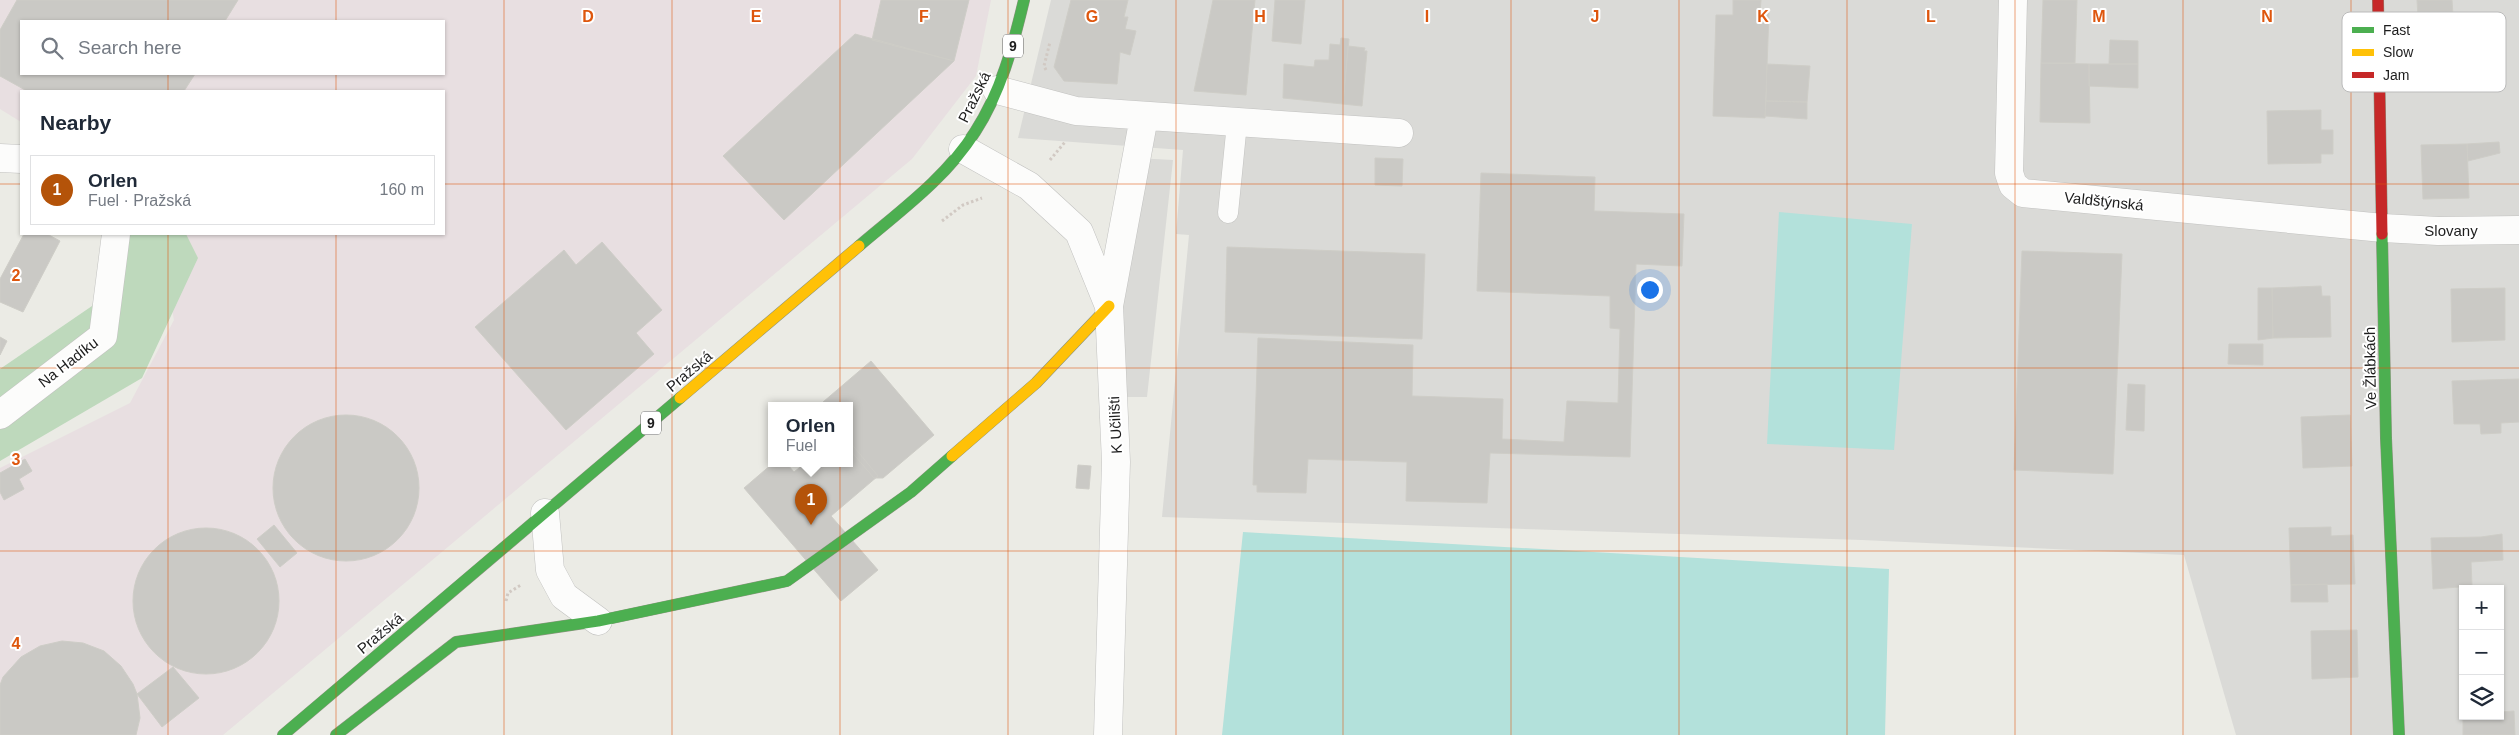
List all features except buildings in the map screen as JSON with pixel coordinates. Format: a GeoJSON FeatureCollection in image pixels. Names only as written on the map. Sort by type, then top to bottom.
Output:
{"type":"FeatureCollection","features":[{"type":"Feature","properties":{"kind":"street","name":"Pražská"},"geometry":{"type":"LineString","coordinates":[[283,735],[926,189],[963,149],[978,128],[997,90],[1013,46],[1024,0]]}},
{"type":"Feature","properties":{"kind":"street","name":"Valdštýnská"},"geometry":{"type":"LineString","coordinates":[[2013,0],[2009,173],[2012,185],[2023,193],[2383,228]]}},
{"type":"Feature","properties":{"kind":"street"},"geometry":{"type":"LineString","coordinates":[[997,90],[1076,111],[1399,133]]}},
{"type":"Feature","properties":{"kind":"street","name":"Ve Žlábkách"},"geometry":{"type":"LineString","coordinates":[[2380,92],[2386,438],[2399,735]]}},
{"type":"Feature","properties":{"kind":"street","name":"K Učilišti"},"geometry":{"type":"LineString","coordinates":[[1108,735],[1116,462],[1109,306],[1144,117]]}},
{"type":"Feature","properties":{"kind":"street"},"geometry":{"type":"LineString","coordinates":[[336,735],[456,642],[598,621],[787,581],[911,492],[1036,383],[1109,306],[1079,232],[1029,186],[963,149]]}},
{"type":"Feature","properties":{"kind":"street"},"geometry":{"type":"LineString","coordinates":[[0,158],[20,159]]}},
{"type":"Feature","properties":{"kind":"street","name":"Slovany"},"geometry":{"type":"LineString","coordinates":[[2383,228],[2438,232],[2519,230]]}},
{"type":"Feature","properties":{"kind":"street","name":"Na Hadíku"},"geometry":{"type":"LineString","coordinates":[[0,415],[103,336],[116,235]]}},
{"type":"Feature","properties":{"kind":"street"},"geometry":{"type":"LineString","coordinates":[[545,513],[550,570],[564,596],[598,621]]}},
{"type":"Feature","properties":{"kind":"lane"},"geometry":{"type":"LineString","coordinates":[[1228,213],[1237,123]]}},
{"type":"Feature","properties":{"kind":"path"},"geometry":{"type":"LineString","coordinates":[[1049,78],[1044,66],[1051,38]]}},
{"type":"Feature","properties":{"kind":"path"},"geometry":{"type":"LineString","coordinates":[[1046,165],[1070,136]]}},
{"type":"Feature","properties":{"kind":"path"},"geometry":{"type":"LineString","coordinates":[[938,224],[963,205],[983,198],[992,198]]}},
{"type":"Feature","properties":{"kind":"path"},"geometry":{"type":"LineString","coordinates":[[506,605],[508,593],[528,581]]}},
{"type":"Feature","properties":{"kind":"shaded area"},"geometry":{"type":"Polygon","coordinates":[[[0,0],[991,0],[976,76],[912,159],[223,735],[0,735],[0,468],[130,403],[174,320],[158,235],[445,235],[445,90],[20,90],[20,121],[0,109],[0,0]]]}},
{"type":"Feature","properties":{"kind":"shaded area"},"geometry":{"type":"Polygon","coordinates":[[[1051,0],[2519,0],[2519,735],[2236,735],[2184,555],[1862,540],[1162,517],[1189,235],[1176,234],[1183,150],[1018,138],[1051,0]]]}},
{"type":"Feature","properties":{"kind":"shaded area"},"geometry":{"type":"Polygon","coordinates":[[[1135,158],[1173,160],[1147,397],[1113,397],[1135,158]]]}},
{"type":"Feature","properties":{"kind":"shaded area"},"geometry":{"type":"Polygon","coordinates":[[[1779,212],[1912,224],[1894,450],[1767,444],[1779,212]]]}},
{"type":"Feature","properties":{"kind":"shaded area"},"geometry":{"type":"Polygon","coordinates":[[[1243,532],[1889,569],[1885,735],[1222,735],[1243,532]]]}},
{"type":"Feature","properties":{"kind":"green space"},"geometry":{"type":"Polygon","coordinates":[[[129,235],[186,235],[198,258],[142,378],[0,461],[0,369],[92,306],[129,235]]]}},
{"type":"Feature","properties":{"kind":"traffic: fast"},"geometry":{"type":"LineString","coordinates":[[859,246],[936,179],[963,149],[975,132],[999,85],[1011,51],[1024,0]]}},
{"type":"Feature","properties":{"kind":"traffic: fast"},"geometry":{"type":"LineString","coordinates":[[2382,234],[2386,438],[2399,735]]}},
{"type":"Feature","properties":{"kind":"traffic: fast"},"geometry":{"type":"LineString","coordinates":[[283,735],[680,398]]}},
{"type":"Feature","properties":{"kind":"traffic: fast"},"geometry":{"type":"LineString","coordinates":[[336,735],[456,642],[598,621],[787,581],[911,492],[952,456]]}},
{"type":"Feature","properties":{"kind":"traffic: slow"},"geometry":{"type":"LineString","coordinates":[[680,398],[859,246]]}},
{"type":"Feature","properties":{"kind":"traffic: slow"},"geometry":{"type":"LineString","coordinates":[[952,456],[1036,383],[1109,306]]}},
{"type":"Feature","properties":{"kind":"traffic: jam"},"geometry":{"type":"LineString","coordinates":[[2378,0],[2378,12]]}},
{"type":"Feature","properties":{"kind":"traffic: jam"},"geometry":{"type":"LineString","coordinates":[[2380,92],[2382,234]]}},
{"type":"Feature","properties":{"kind":"place","name":"Orlen"},"geometry":{"type":"Point","coordinates":[811,525]}}]}
